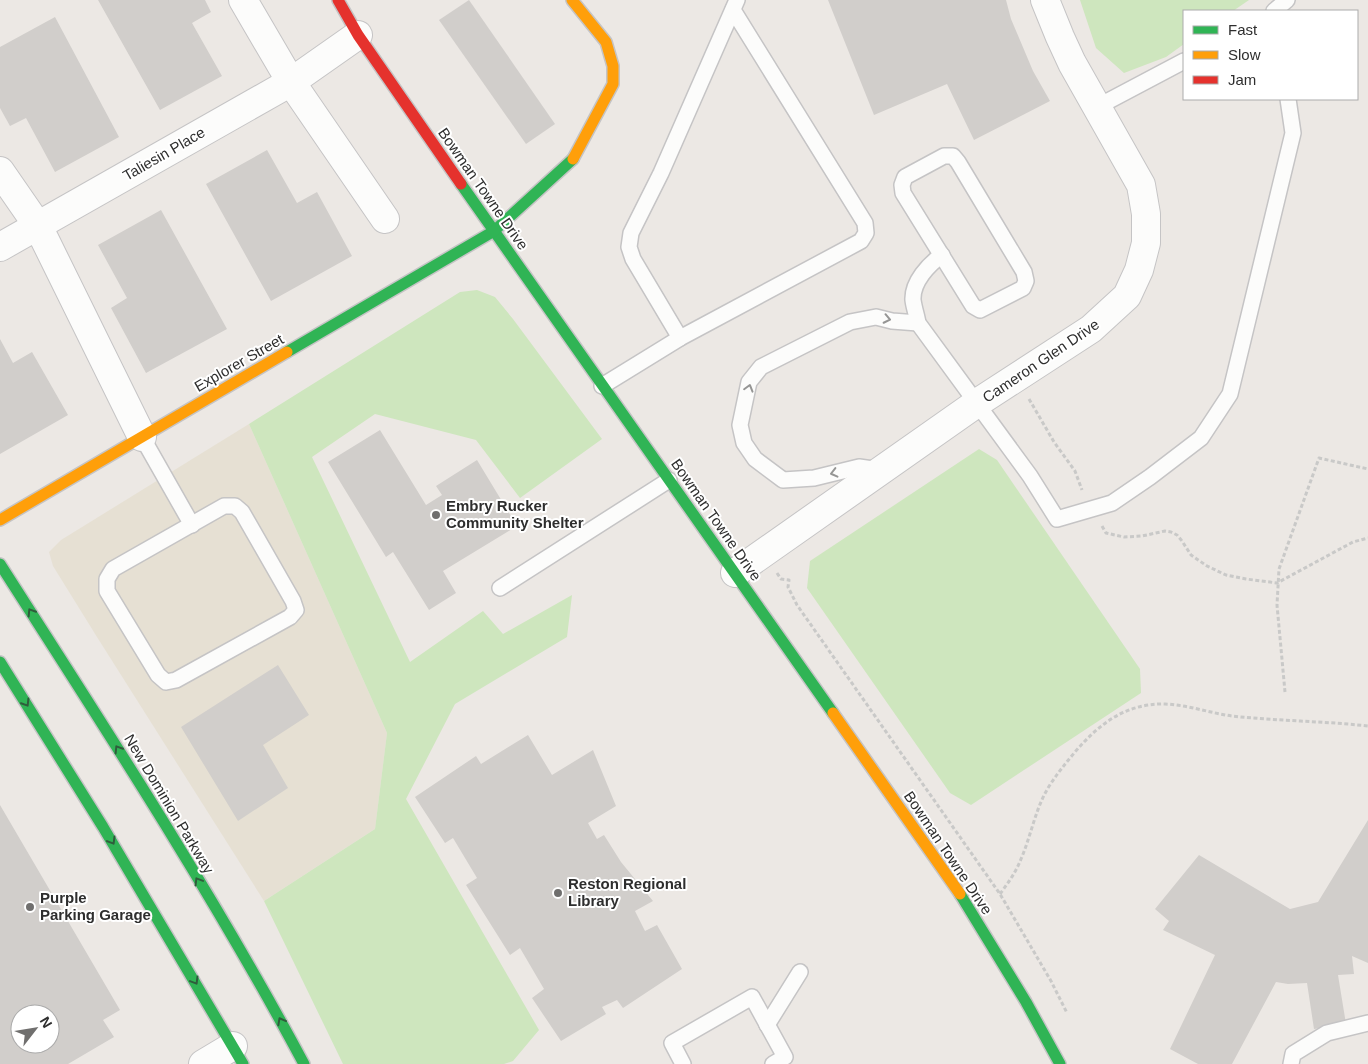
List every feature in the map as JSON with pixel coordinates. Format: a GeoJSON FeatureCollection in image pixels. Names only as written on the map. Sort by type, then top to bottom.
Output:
{"type":"FeatureCollection","features":[{"type":"Feature","properties":{"kind":"street"},"geometry":{"type":"LineString","coordinates":[[244,0],[290,82],[385,219]]}},
{"type":"Feature","properties":{"kind":"street","name":"Bowman Towne Drive"},"geometry":{"type":"LineString","coordinates":[[338,0],[358,35],[494,231],[963,899],[1026,1002],[1060,1064]]}},
{"type":"Feature","properties":{"kind":"street","name":"Explorer Street"},"geometry":{"type":"LineString","coordinates":[[0,520],[494,231],[572,161],[613,84],[612,66],[606,42],[572,0]]}},
{"type":"Feature","properties":{"kind":"street","name":"Cameron Glen Drive"},"geometry":{"type":"LineString","coordinates":[[735,573],[1016,376],[1091,329],[1127,296],[1139,270],[1146,243],[1146,214],[1141,185],[1060,37],[1045,0]]}},
{"type":"Feature","properties":{"kind":"street","name":"Taliesin Place"},"geometry":{"type":"LineString","coordinates":[[0,247],[290,82],[358,35]]}},
{"type":"Feature","properties":{"kind":"street"},"geometry":{"type":"LineString","coordinates":[[0,171],[38,226],[142,437]]}},
{"type":"Feature","properties":{"kind":"street","name":"New Dominion Parkway"},"geometry":{"type":"LineString","coordinates":[[0,564],[144,790],[275,1010],[304,1064]]}},
{"type":"Feature","properties":{"kind":"street"},"geometry":{"type":"LineString","coordinates":[[0,662],[104,827],[238,1055],[203,1064]]}},
{"type":"Feature","properties":{"kind":"lane"},"geometry":{"type":"LineString","coordinates":[[1275,10],[1288,0]]}},
{"type":"Feature","properties":{"kind":"lane"},"geometry":{"type":"LineString","coordinates":[[680,338],[633,259],[629,247],[631,234],[661,173],[735,5]]}},
{"type":"Feature","properties":{"kind":"lane"},"geometry":{"type":"LineString","coordinates":[[602,386],[680,338],[861,241],[866,232],[865,223],[735,5]]}},
{"type":"Feature","properties":{"kind":"lane"},"geometry":{"type":"LineString","coordinates":[[1097,107],[1183,62]]}},
{"type":"Feature","properties":{"kind":"lane"},"geometry":{"type":"LineString","coordinates":[[942,255],[934,260],[919,278],[913,298],[918,323],[1030,476],[1057,519],[1112,503],[1201,438],[1230,394],[1293,133],[1288,100]]}},
{"type":"Feature","properties":{"kind":"lane"},"geometry":{"type":"LineString","coordinates":[[944,156],[953,156],[1024,272],[1026,281],[1024,288],[980,310],[973,306],[942,255],[903,193],[902,185],[905,177],[944,156]]}},
{"type":"Feature","properties":{"kind":"lane"},"geometry":{"type":"LineString","coordinates":[[881,470],[859,467],[814,478],[783,480],[755,459],[744,443],[740,424],[749,382],[761,367],[850,322],[876,316],[918,323]]}},
{"type":"Feature","properties":{"kind":"lane"},"geometry":{"type":"LineString","coordinates":[[142,437],[192,524]]}},
{"type":"Feature","properties":{"kind":"lane"},"geometry":{"type":"LineString","coordinates":[[500,588],[669,480]]}},
{"type":"Feature","properties":{"kind":"lane"},"geometry":{"type":"LineString","coordinates":[[224,506],[235,506],[242,512],[294,601],[296,610],[290,617],[176,680],[166,682],[158,675],[107,591],[106,579],[113,570],[192,524],[224,506]]}},
{"type":"Feature","properties":{"kind":"lane"},"geometry":{"type":"LineString","coordinates":[[767,1025],[800,972]]}},
{"type":"Feature","properties":{"kind":"lane"},"geometry":{"type":"LineString","coordinates":[[683,1064],[672,1043],[752,997],[785,1057],[773,1064]]}},
{"type":"Feature","properties":{"kind":"lane"},"geometry":{"type":"LineString","coordinates":[[1291,1064],[1293,1054],[1327,1033],[1368,1022]]}},
{"type":"Feature","properties":{"kind":"path"},"geometry":{"type":"LineString","coordinates":[[1016,376],[1054,442],[1075,471],[1091,509],[1106,533],[1124,537],[1142,536],[1166,531],[1171,532],[1177,535],[1191,555],[1207,566],[1226,575],[1277,582],[1353,542],[1368,538]]}},
{"type":"Feature","properties":{"kind":"path"},"geometry":{"type":"LineString","coordinates":[[1285,692],[1278,622],[1277,582],[1279,569],[1319,458],[1368,469]]}},
{"type":"Feature","properties":{"kind":"path"},"geometry":{"type":"LineString","coordinates":[[764,551],[781,579],[789,580],[788,587],[796,606],[1000,894],[1047,974],[1067,1013]]}},
{"type":"Feature","properties":{"kind":"path"},"geometry":{"type":"LineString","coordinates":[[1000,894],[1016,870],[1038,809],[1048,789],[1061,769],[1083,743],[1099,727],[1114,716],[1149,704],[1167,704],[1230,716],[1368,726]]}},
{"type":"Feature","properties":{"kind":"shaded area"},"geometry":{"type":"Polygon","coordinates":[[[249,424],[387,733],[375,829],[264,901],[53,566],[49,552],[61,540],[249,424]]]}},
{"type":"Feature","properties":{"kind":"green space"},"geometry":{"type":"Polygon","coordinates":[[[1080,0],[1249,0],[1234,10],[1183,10],[1183,45],[1166,57],[1124,73],[1096,48],[1080,0]]]}},
{"type":"Feature","properties":{"kind":"green space"},"geometry":{"type":"Polygon","coordinates":[[[477,290],[495,297],[602,439],[520,498],[476,440],[375,414],[312,457],[410,662],[483,611],[503,634],[572,595],[567,637],[455,704],[406,799],[539,1030],[513,1061],[504,1064],[343,1064],[264,901],[375,829],[387,733],[249,424],[460,292],[477,290]]]}},
{"type":"Feature","properties":{"kind":"green space"},"geometry":{"type":"Polygon","coordinates":[[[979,449],[997,460],[1140,669],[1141,693],[971,805],[950,793],[807,588],[810,561],[979,449]]]}},
{"type":"Feature","properties":{"kind":"building"},"geometry":{"type":"Polygon","coordinates":[[[98,0],[205,0],[211,12],[192,23],[222,76],[160,110],[98,0]]]}},
{"type":"Feature","properties":{"kind":"building"},"geometry":{"type":"Polygon","coordinates":[[[469,0],[555,124],[526,144],[439,20],[469,0]]]}},
{"type":"Feature","properties":{"kind":"building"},"geometry":{"type":"Polygon","coordinates":[[[828,0],[1006,0],[1011,19],[1033,71],[1050,101],[974,140],[947,84],[874,115],[828,0]]]}},
{"type":"Feature","properties":{"kind":"building"},"geometry":{"type":"Polygon","coordinates":[[[55,17],[119,137],[55,172],[26,118],[10,126],[0,108],[0,47],[55,17]]]}},
{"type":"Feature","properties":{"kind":"building"},"geometry":{"type":"Polygon","coordinates":[[[267,150],[297,203],[317,192],[352,256],[271,301],[206,184],[267,150]]]}},
{"type":"Feature","properties":{"kind":"building"},"geometry":{"type":"Polygon","coordinates":[[[161,210],[227,329],[146,373],[111,308],[127,298],[98,245],[161,210]]]}},
{"type":"Feature","properties":{"kind":"building"},"geometry":{"type":"Polygon","coordinates":[[[0,339],[13,363],[32,352],[68,415],[0,454],[0,339]]]}},
{"type":"Feature","properties":{"kind":"building","name":"Embry Rucker Community Shelter"},"geometry":{"type":"Polygon","coordinates":[[[380,430],[426,505],[442,495],[436,486],[477,460],[517,526],[443,571],[456,593],[429,610],[393,552],[386,557],[328,462],[380,430]]]}},
{"type":"Feature","properties":{"kind":"building"},"geometry":{"type":"Polygon","coordinates":[[[278,665],[309,715],[263,745],[288,788],[238,821],[181,727],[278,665]]]}},
{"type":"Feature","properties":{"kind":"building","name":"Reston Regional Library"},"geometry":{"type":"Polygon","coordinates":[[[528,735],[552,775],[593,750],[616,806],[588,823],[597,839],[604,835],[621,862],[653,901],[635,911],[645,931],[657,925],[682,969],[623,1008],[617,1000],[602,1007],[606,1014],[561,1041],[532,998],[544,989],[520,948],[510,955],[466,885],[477,878],[453,838],[445,843],[415,797],[476,756],[481,764],[528,735]]]}},
{"type":"Feature","properties":{"kind":"building","name":"Purple Parking Garage"},"geometry":{"type":"Polygon","coordinates":[[[0,805],[120,1010],[103,1020],[114,1037],[68,1064],[0,1064],[0,805]]]}},
{"type":"Feature","properties":{"kind":"building"},"geometry":{"type":"Polygon","coordinates":[[[1368,820],[1368,963],[1352,956],[1354,974],[1338,975],[1346,1024],[1314,1029],[1307,983],[1288,984],[1276,982],[1232,1064],[1198,1064],[1170,1049],[1215,955],[1163,930],[1169,921],[1155,909],[1199,855],[1290,909],[1318,902],[1368,820]]]}},
{"type":"Feature","properties":{"kind":"traffic: fast"},"geometry":{"type":"LineString","coordinates":[[287,352],[494,231],[573,159]]}},
{"type":"Feature","properties":{"kind":"traffic: fast"},"geometry":{"type":"LineString","coordinates":[[461,184],[833,713]]}},
{"type":"Feature","properties":{"kind":"traffic: fast"},"geometry":{"type":"LineString","coordinates":[[0,564],[195,873],[304,1064]]}},
{"type":"Feature","properties":{"kind":"traffic: fast"},"geometry":{"type":"LineString","coordinates":[[0,662],[103,827],[243,1064]]}},
{"type":"Feature","properties":{"kind":"traffic: fast"},"geometry":{"type":"LineString","coordinates":[[960,894],[1026,1002],[1060,1064]]}},
{"type":"Feature","properties":{"kind":"traffic: slow"},"geometry":{"type":"LineString","coordinates":[[572,0],[606,42],[613,66],[613,84],[573,159]]}},
{"type":"Feature","properties":{"kind":"traffic: slow"},"geometry":{"type":"LineString","coordinates":[[0,520],[287,352]]}},
{"type":"Feature","properties":{"kind":"traffic: slow"},"geometry":{"type":"LineString","coordinates":[[833,713],[960,894]]}},
{"type":"Feature","properties":{"kind":"traffic: jam"},"geometry":{"type":"LineString","coordinates":[[338,0],[358,35],[461,184]]}},
{"type":"Feature","properties":{"kind":"place","name":"Embry Rucker Community Shelter"},"geometry":{"type":"Point","coordinates":[436,515]}},
{"type":"Feature","properties":{"kind":"place","name":"Reston Regional Library"},"geometry":{"type":"Point","coordinates":[558,893]}},
{"type":"Feature","properties":{"kind":"place","name":"Purple Parking Garage"},"geometry":{"type":"Point","coordinates":[30,907]}}]}
